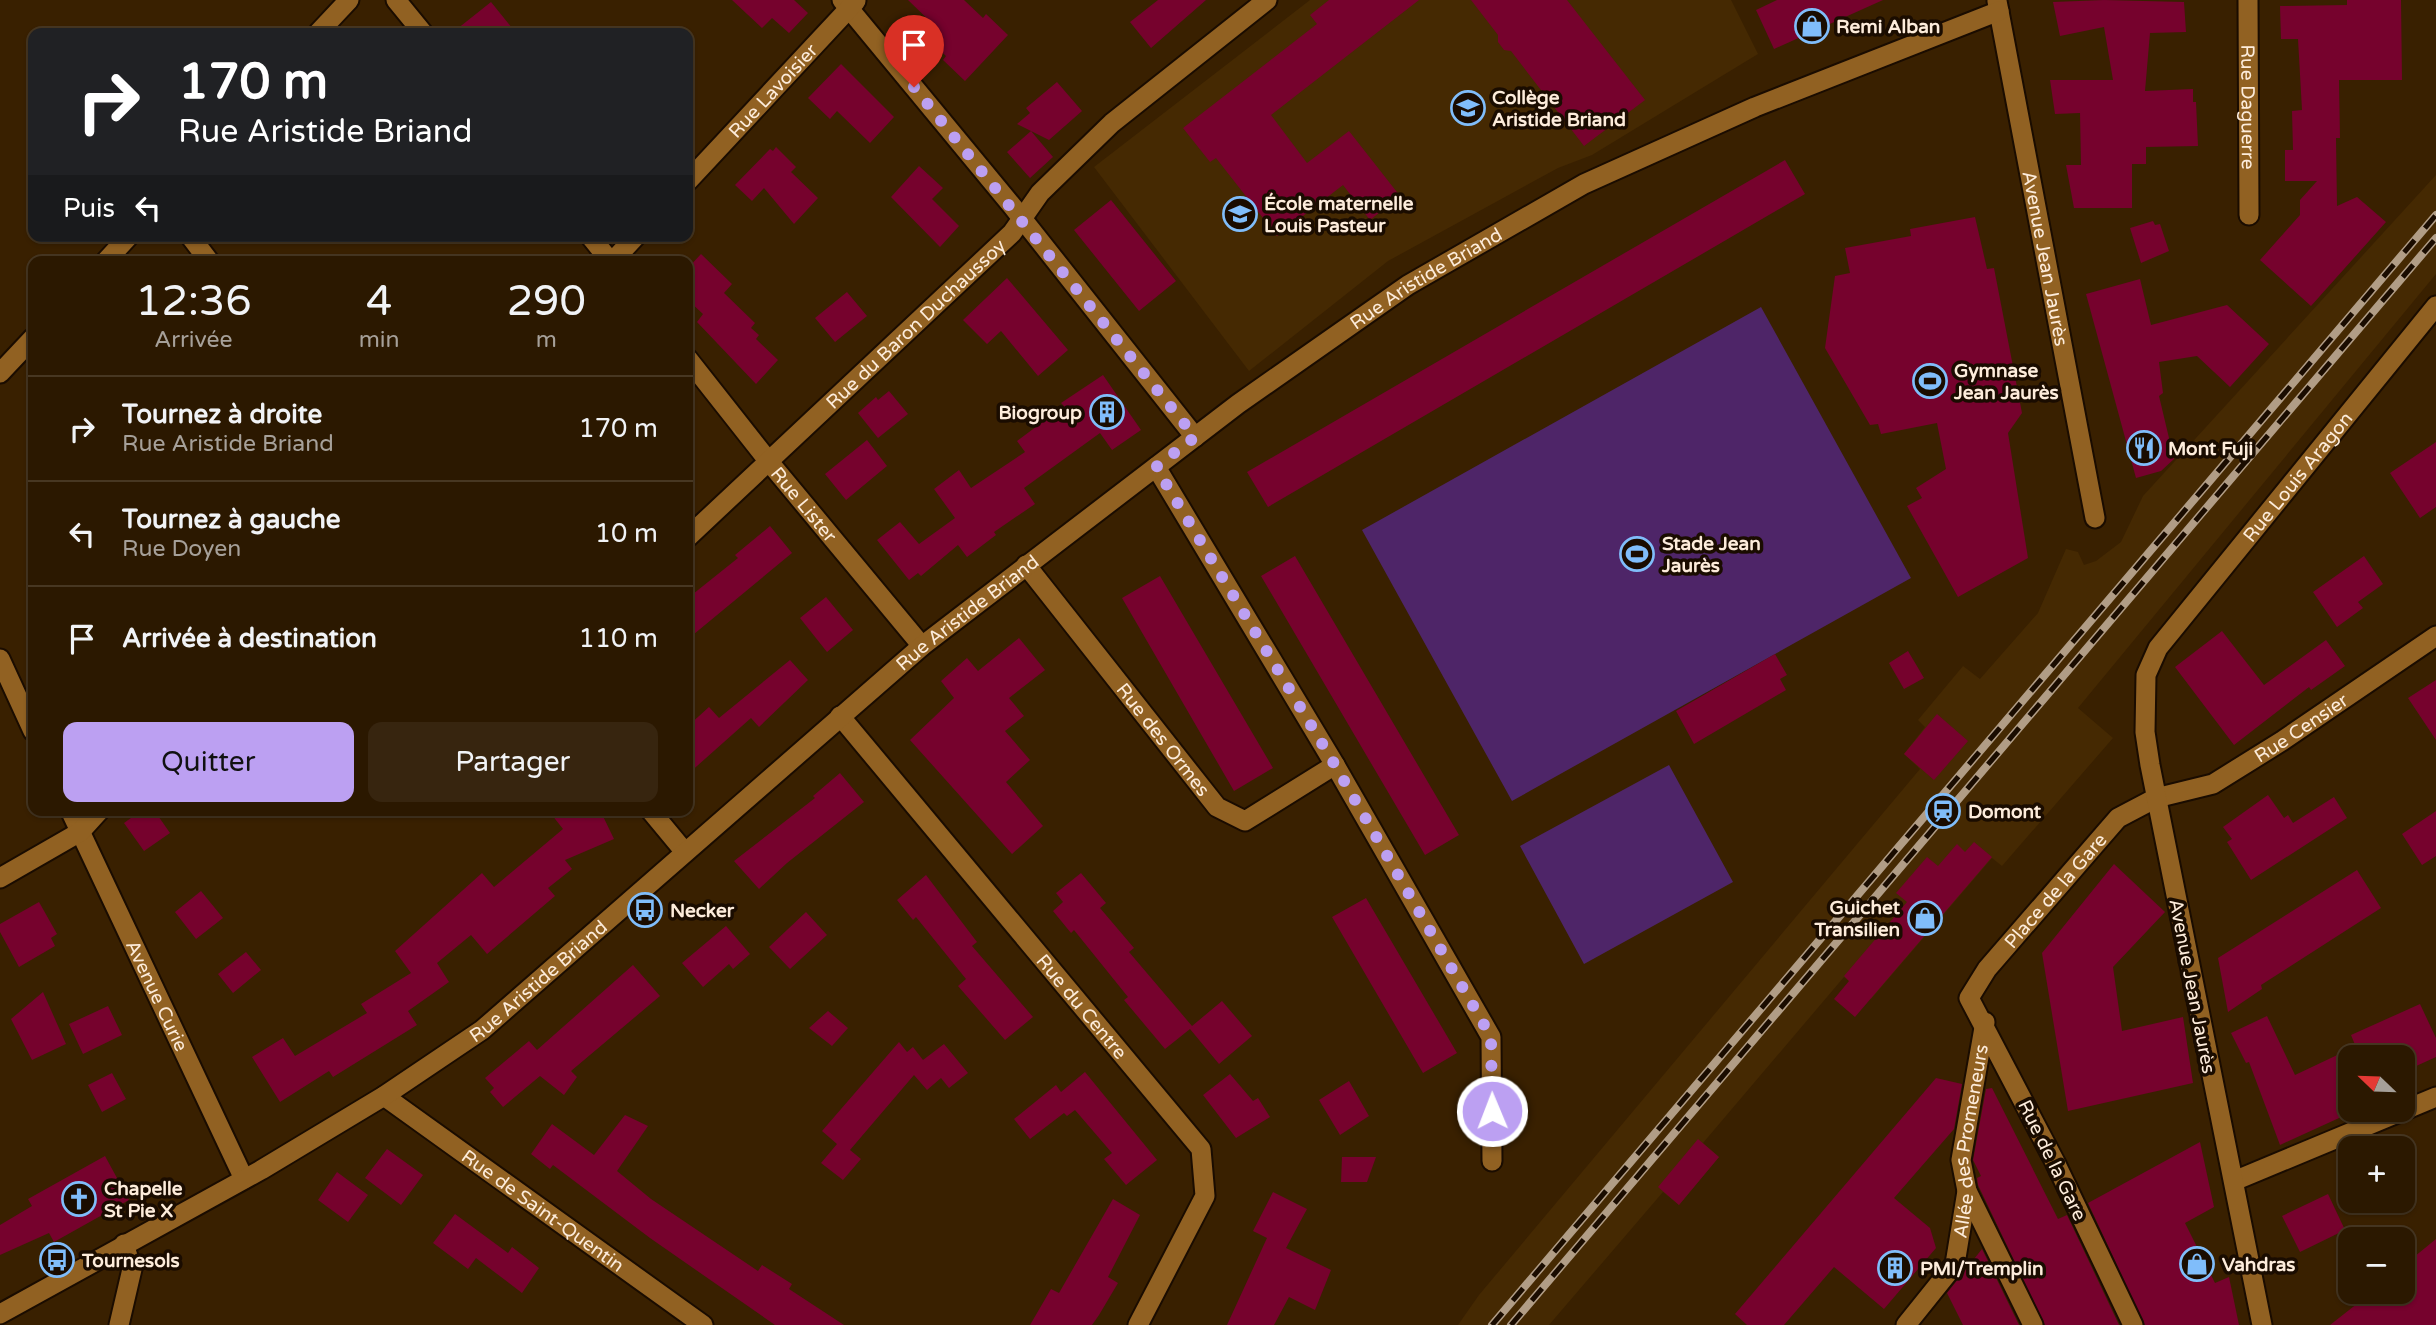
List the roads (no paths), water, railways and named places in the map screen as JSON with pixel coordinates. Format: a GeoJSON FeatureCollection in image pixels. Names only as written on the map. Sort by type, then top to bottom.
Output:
{"type":"FeatureCollection","features":[{"type":"Feature","properties":{"kind":"street"},"geometry":{"type":"LineString","coordinates":[[323,28],[349,0]]}},
{"type":"Feature","properties":{"kind":"street"},"geometry":{"type":"LineString","coordinates":[[396,0],[420,28]]}},
{"type":"Feature","properties":{"kind":"street","name":"Rue du Baron Duchaussoy"},"geometry":{"type":"LineString","coordinates":[[693,532],[770,463],[1023,220],[1040,193],[1112,123],[1267,0]]}},
{"type":"Feature","properties":{"kind":"street","name":"Rue Daguerre"},"geometry":{"type":"LineString","coordinates":[[2248,0],[2249,215]]}},
{"type":"Feature","properties":{"kind":"street"},"geometry":{"type":"LineString","coordinates":[[849,3],[1195,437]]}},
{"type":"Feature","properties":{"kind":"street","name":"Rue Lavoisier"},"geometry":{"type":"LineString","coordinates":[[693,175],[849,3]]}},
{"type":"Feature","properties":{"kind":"street","name":"Rue Aristide Briand"},"geometry":{"type":"LineString","coordinates":[[0,1314],[244,1179],[384,1096],[482,1030],[922,646],[1274,378],[1408,285],[1584,184],[1755,107],[1998,6]]}},
{"type":"Feature","properties":{"kind":"street","name":"Avenue Jean Jaurès"},"geometry":{"type":"LineString","coordinates":[[1998,6],[2095,518]]}},
{"type":"Feature","properties":{"kind":"street"},"geometry":{"type":"LineString","coordinates":[[111,256],[123,242]]}},
{"type":"Feature","properties":{"kind":"street"},"geometry":{"type":"LineString","coordinates":[[195,242],[205,256]]}},
{"type":"Feature","properties":{"kind":"street"},"geometry":{"type":"LineString","coordinates":[[595,242],[608,256]]}},
{"type":"Feature","properties":{"kind":"street"},"geometry":{"type":"LineString","coordinates":[[617,256],[630,242]]}},
{"type":"Feature","properties":{"kind":"street","name":"Rue Louis Aragon"},"geometry":{"type":"LineString","coordinates":[[2158,648],[2436,306]]}},
{"type":"Feature","properties":{"kind":"street"},"geometry":{"type":"LineString","coordinates":[[0,373],[28,343]]}},
{"type":"Feature","properties":{"kind":"street","name":"Rue Lister"},"geometry":{"type":"LineString","coordinates":[[693,365],[922,646]]}},
{"type":"Feature","properties":{"kind":"street"},"geometry":{"type":"LineString","coordinates":[[1156,467],[1335,765],[1491,1037],[1492,1161]]}},
{"type":"Feature","properties":{"kind":"street","name":"Rue des Ormes"},"geometry":{"type":"LineString","coordinates":[[1026,565],[1217,807],[1245,821],[1335,765]]}},
{"type":"Feature","properties":{"kind":"street","name":"Rue Censier"},"geometry":{"type":"LineString","coordinates":[[2156,798],[2213,784],[2283,741],[2436,636]]}},
{"type":"Feature","properties":{"kind":"street","name":"Avenue Jean Jaurès"},"geometry":{"type":"LineString","coordinates":[[2158,648],[2146,674],[2145,718],[2156,798],[2262,1325]]}},
{"type":"Feature","properties":{"kind":"street"},"geometry":{"type":"LineString","coordinates":[[0,659],[28,720]]}},
{"type":"Feature","properties":{"kind":"street","name":"Rue du Centre"},"geometry":{"type":"LineString","coordinates":[[840,716],[1200,1149],[1205,1196],[1138,1325]]}},
{"type":"Feature","properties":{"kind":"street","name":"Place de la Gare"},"geometry":{"type":"LineString","coordinates":[[1969,998],[1987,970],[2118,818],[2156,798]]}},
{"type":"Feature","properties":{"kind":"street","name":"Avenue Curie"},"geometry":{"type":"LineString","coordinates":[[73,816],[244,1179]]}},
{"type":"Feature","properties":{"kind":"street"},"geometry":{"type":"LineString","coordinates":[[0,878],[80,832],[95,816]]}},
{"type":"Feature","properties":{"kind":"street"},"geometry":{"type":"LineString","coordinates":[[655,816],[684,851]]}},
{"type":"Feature","properties":{"kind":"street","name":"Rue de la Gare"},"geometry":{"type":"LineString","coordinates":[[1969,998],[1984,1022],[2133,1325]]}},
{"type":"Feature","properties":{"kind":"street","name":"Allée des Promeneurs"},"geometry":{"type":"LineString","coordinates":[[1906,1325],[1955,1264],[1967,1191],[1961,1160],[1984,1022]]}},
{"type":"Feature","properties":{"kind":"street","name":"Rue de Saint-Quentin"},"geometry":{"type":"LineString","coordinates":[[384,1096],[703,1325]]}},
{"type":"Feature","properties":{"kind":"street"},"geometry":{"type":"LineString","coordinates":[[2234,1181],[2436,1097]]}},
{"type":"Feature","properties":{"kind":"street"},"geometry":{"type":"LineString","coordinates":[[1967,1191],[2033,1325]]}},
{"type":"Feature","properties":{"kind":"street"},"geometry":{"type":"LineString","coordinates":[[119,1325],[132,1269],[124,1244]]}},
{"type":"Feature","properties":{"kind":"railway"},"geometry":{"type":"LineString","coordinates":[[1492,1325],[2436,215]]}},
{"type":"Feature","properties":{"kind":"railway"},"geometry":{"type":"LineString","coordinates":[[1511,1325],[2436,238]]}},
{"type":"Feature","properties":{"kind":"place","name":"Remi Alban"},"geometry":{"type":"Point","coordinates":[1812,26]}},
{"type":"Feature","properties":{"kind":"place","name":"Collège Aristide Briand"},"geometry":{"type":"Point","coordinates":[1468,108]}},
{"type":"Feature","properties":{"kind":"place","name":"École maternelle Louis Pasteur"},"geometry":{"type":"Point","coordinates":[1240,214]}},
{"type":"Feature","properties":{"kind":"place","name":"Gymnase Jean Jaurès"},"geometry":{"type":"Point","coordinates":[1930,381]}},
{"type":"Feature","properties":{"kind":"place","name":"Biogroup"},"geometry":{"type":"Point","coordinates":[1107,412]}},
{"type":"Feature","properties":{"kind":"place","name":"Mont Fuji"},"geometry":{"type":"Point","coordinates":[2144,448]}},
{"type":"Feature","properties":{"kind":"place","name":"Stade Jean Jaurès"},"geometry":{"type":"Point","coordinates":[1637,554]}},
{"type":"Feature","properties":{"kind":"place","name":"Domont"},"geometry":{"type":"Point","coordinates":[1943,811]}},
{"type":"Feature","properties":{"kind":"place","name":"Necker"},"geometry":{"type":"Point","coordinates":[645,910]}},
{"type":"Feature","properties":{"kind":"place","name":"Guichet Transilien"},"geometry":{"type":"Point","coordinates":[1925,918]}},
{"type":"Feature","properties":{"kind":"place","name":"Chapelle St Pie X"},"geometry":{"type":"Point","coordinates":[79,1199]}},
{"type":"Feature","properties":{"kind":"place","name":"Tournesols"},"geometry":{"type":"Point","coordinates":[57,1260]}},
{"type":"Feature","properties":{"kind":"place","name":"Vahdras"},"geometry":{"type":"Point","coordinates":[2197,1264]}},
{"type":"Feature","properties":{"kind":"place","name":"PMI/Tremplin"},"geometry":{"type":"Point","coordinates":[1895,1268]}}]}
